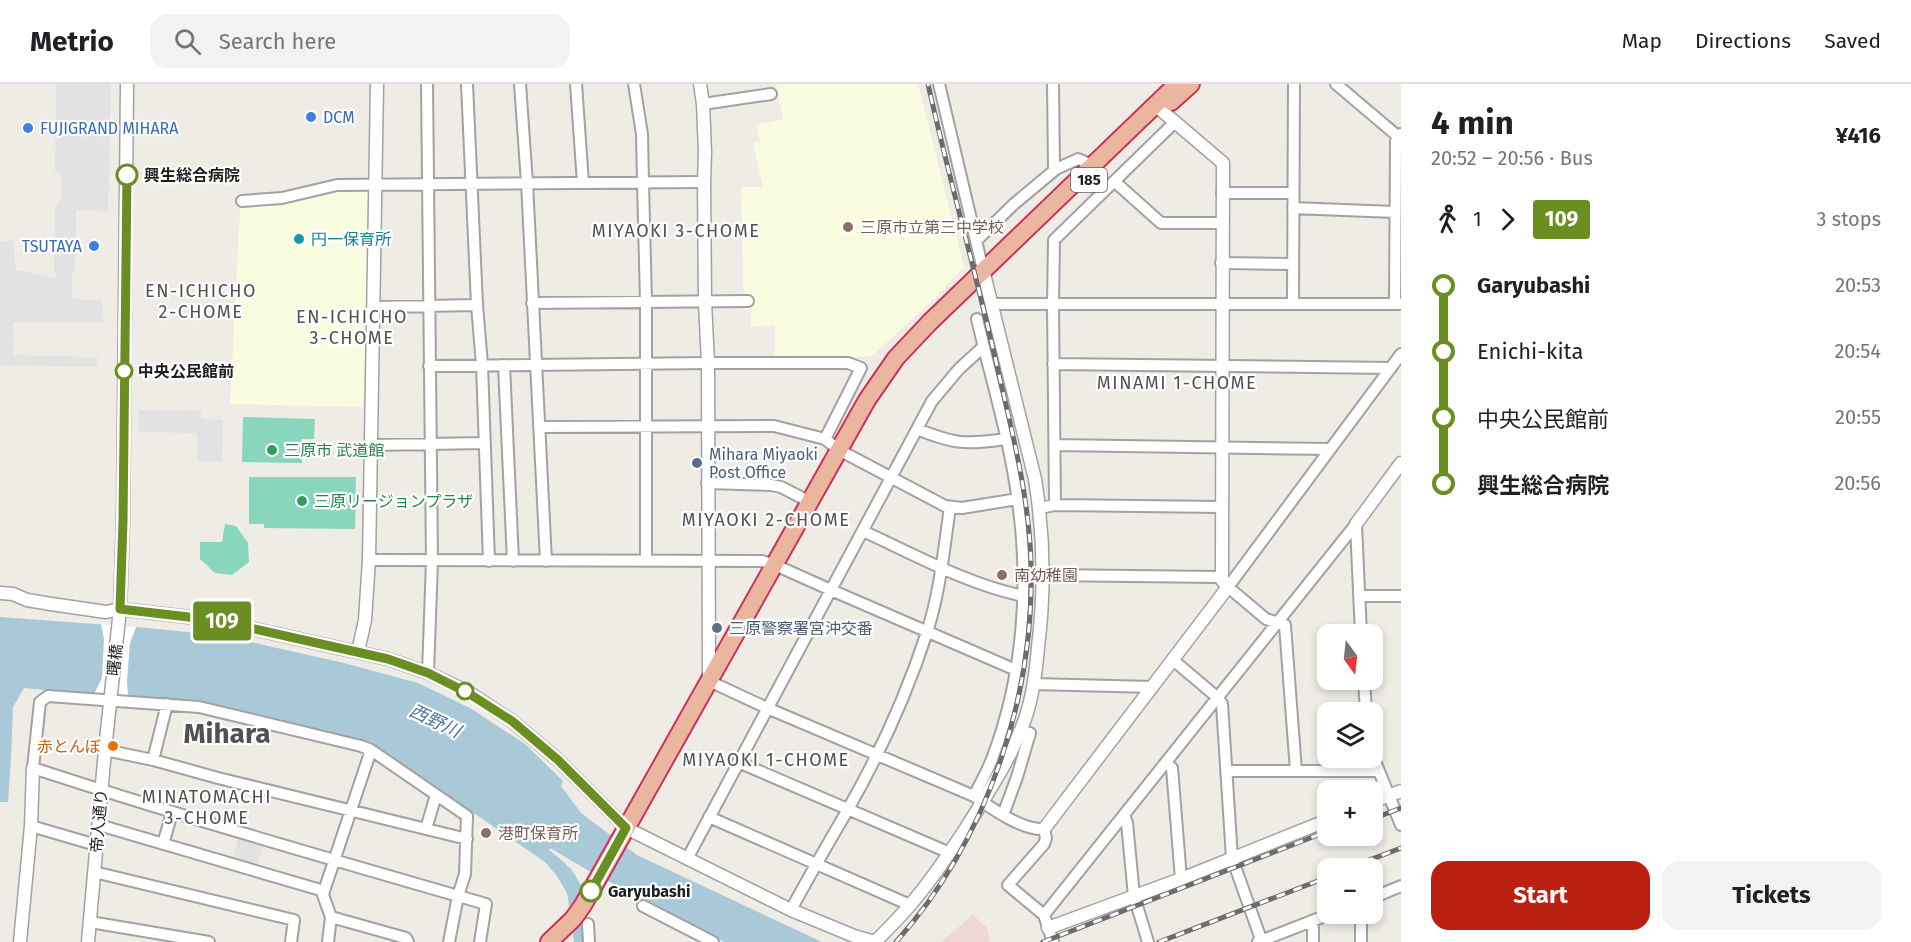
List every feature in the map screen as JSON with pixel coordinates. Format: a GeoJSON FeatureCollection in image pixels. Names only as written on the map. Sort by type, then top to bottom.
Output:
{"type":"FeatureCollection","features":[{"type":"Feature","properties":{"kind":"highway","name":"185"},"geometry":{"type":"LineString","coordinates":[[549,942],[580,922],[583,905],[599,876],[867,400],[896,358],[983,270],[1177,84]]}},
{"type":"Feature","properties":{"kind":"highway","name":"185"},"geometry":{"type":"LineString","coordinates":[[983,270],[1012,250],[1168,117],[1191,84]]}},
{"type":"Feature","properties":{"kind":"street","name":"曙橋"},"geometry":{"type":"LineString","coordinates":[[110,698],[119,625],[123,521],[127,84]]}},
{"type":"Feature","properties":{"kind":"street"},"geometry":{"type":"LineString","coordinates":[[358,652],[365,620],[369,560],[377,84]]}},
{"type":"Feature","properties":{"kind":"street"},"geometry":{"type":"LineString","coordinates":[[427,84],[432,561],[428,673]]}},
{"type":"Feature","properties":{"kind":"street"},"geometry":{"type":"LineString","coordinates":[[467,84],[482,365],[489,561]]}},
{"type":"Feature","properties":{"kind":"street"},"geometry":{"type":"LineString","coordinates":[[520,84],[546,561]]}},
{"type":"Feature","properties":{"kind":"street"},"geometry":{"type":"LineString","coordinates":[[576,84],[584,183]]}},
{"type":"Feature","properties":{"kind":"street"},"geometry":{"type":"LineString","coordinates":[[634,84],[642,134],[646,302],[646,561]]}},
{"type":"Feature","properties":{"kind":"street"},"geometry":{"type":"LineString","coordinates":[[700,84],[705,153],[709,681],[978,799],[1003,815],[1036,830],[1044,829],[1173,660],[1225,583],[1401,354]]}},
{"type":"Feature","properties":{"kind":"street"},"geometry":{"type":"LineString","coordinates":[[0,593],[13,594],[27,600],[106,612],[120,609],[214,620],[400,662],[428,673],[468,693],[512,721],[558,760],[623,834],[687,859],[791,910],[854,936],[875,942],[910,905],[950,852],[978,799],[1010,753],[1020,731],[1034,684],[1041,622],[1043,575],[1040,508],[1035,479],[939,84]]}},
{"type":"Feature","properties":{"kind":"street"},"geometry":{"type":"LineString","coordinates":[[1053,84],[1054,167],[1056,169]]}},
{"type":"Feature","properties":{"kind":"street"},"geometry":{"type":"LineString","coordinates":[[1293,304],[1294,84]]}},
{"type":"Feature","properties":{"kind":"street"},"geometry":{"type":"LineString","coordinates":[[992,304],[1398,304],[1395,212],[1396,141],[1400,137],[1336,84]]}},
{"type":"Feature","properties":{"kind":"street"},"geometry":{"type":"LineString","coordinates":[[703,105],[771,94]]}},
{"type":"Feature","properties":{"kind":"street"},"geometry":{"type":"LineString","coordinates":[[1055,505],[1054,240],[1114,181],[1168,117],[1223,163],[1221,507],[1225,583]]}},
{"type":"Feature","properties":{"kind":"street"},"geometry":{"type":"LineString","coordinates":[[976,241],[1014,204],[1056,169],[1078,159],[1092,165]]}},
{"type":"Feature","properties":{"kind":"street"},"geometry":{"type":"LineString","coordinates":[[1114,181],[1161,223],[1222,223]]}},
{"type":"Feature","properties":{"kind":"street"},"geometry":{"type":"LineString","coordinates":[[242,201],[282,198],[337,185],[704,182]]}},
{"type":"Feature","properties":{"kind":"street"},"geometry":{"type":"LineString","coordinates":[[1222,193],[1293,193]]}},
{"type":"Feature","properties":{"kind":"street"},"geometry":{"type":"LineString","coordinates":[[1293,208],[1395,212]]}},
{"type":"Feature","properties":{"kind":"street"},"geometry":{"type":"LineString","coordinates":[[1221,263],[1293,264]]}},
{"type":"Feature","properties":{"kind":"street"},"geometry":{"type":"LineString","coordinates":[[532,303],[748,301]]}},
{"type":"Feature","properties":{"kind":"street"},"geometry":{"type":"LineString","coordinates":[[373,307],[477,305]]}},
{"type":"Feature","properties":{"kind":"street"},"geometry":{"type":"LineString","coordinates":[[976,318],[1018,500],[1023,539],[1022,633],[1016,670],[1003,724],[978,799]]}},
{"type":"Feature","properties":{"kind":"street"},"geometry":{"type":"LineString","coordinates":[[687,859],[936,396],[959,369],[983,347]]}},
{"type":"Feature","properties":{"kind":"street"},"geometry":{"type":"LineString","coordinates":[[429,366],[848,363],[861,368],[825,439]]}},
{"type":"Feature","properties":{"kind":"street"},"geometry":{"type":"LineString","coordinates":[[1053,364],[1391,368]]}},
{"type":"Feature","properties":{"kind":"street"},"geometry":{"type":"LineString","coordinates":[[504,365],[513,561]]}},
{"type":"Feature","properties":{"kind":"street"},"geometry":{"type":"LineString","coordinates":[[539,427],[774,426],[825,439],[839,450],[950,507],[962,508],[1018,500]]}},
{"type":"Feature","properties":{"kind":"street"},"geometry":{"type":"LineString","coordinates":[[917,429],[967,444],[1005,440]]}},
{"type":"Feature","properties":{"kind":"street"},"geometry":{"type":"LineString","coordinates":[[372,445],[485,442]]}},
{"type":"Feature","properties":{"kind":"street"},"geometry":{"type":"LineString","coordinates":[[1054,445],[1330,448]]}},
{"type":"Feature","properties":{"kind":"street"},"geometry":{"type":"LineString","coordinates":[[1044,915],[1356,524],[1401,463]]}},
{"type":"Feature","properties":{"kind":"street"},"geometry":{"type":"LineString","coordinates":[[707,483],[771,484],[810,502]]}},
{"type":"Feature","properties":{"kind":"street"},"geometry":{"type":"LineString","coordinates":[[1040,508],[1055,505],[1221,507]]}},
{"type":"Feature","properties":{"kind":"street"},"geometry":{"type":"LineString","coordinates":[[791,910],[815,863],[848,809],[900,704],[927,631],[942,567],[950,507]]}},
{"type":"Feature","properties":{"kind":"street"},"geometry":{"type":"LineString","coordinates":[[1356,524],[1360,624]]}},
{"type":"Feature","properties":{"kind":"street"},"geometry":{"type":"LineString","coordinates":[[863,531],[998,591],[1023,596]]}},
{"type":"Feature","properties":{"kind":"street"},"geometry":{"type":"LineString","coordinates":[[369,560],[762,561],[776,565],[1016,670]]}},
{"type":"Feature","properties":{"kind":"street"},"geometry":{"type":"LineString","coordinates":[[1043,575],[1218,577],[1266,619],[1285,625],[1296,771]]}},
{"type":"Feature","properties":{"kind":"street"},"geometry":{"type":"LineString","coordinates":[[1359,596],[1401,596]]}},
{"type":"Feature","properties":{"kind":"street"},"geometry":{"type":"LineString","coordinates":[[1173,660],[1222,704],[1232,858],[1260,942],[1317,919]]}},
{"type":"Feature","properties":{"kind":"street"},"geometry":{"type":"LineString","coordinates":[[1034,684],[1152,687]]}},
{"type":"Feature","properties":{"kind":"street"},"geometry":{"type":"LineString","coordinates":[[20,942],[32,826],[33,768],[40,702],[48,696],[110,698],[199,707],[371,750],[468,816],[465,874],[449,942]]}},
{"type":"Feature","properties":{"kind":"street","name":"帝人通り"},"geometry":{"type":"LineString","coordinates":[[88,942],[110,698]]}},
{"type":"Feature","properties":{"kind":"street"},"geometry":{"type":"LineString","coordinates":[[153,760],[167,704]]}},
{"type":"Feature","properties":{"kind":"street"},"geometry":{"type":"LineString","coordinates":[[1003,815],[1030,733],[1020,731]]}},
{"type":"Feature","properties":{"kind":"street"},"geometry":{"type":"LineString","coordinates":[[105,750],[467,839]]}},
{"type":"Feature","properties":{"kind":"street"},"geometry":{"type":"LineString","coordinates":[[328,942],[331,917],[323,895],[371,750]]}},
{"type":"Feature","properties":{"kind":"street"},"geometry":{"type":"LineString","coordinates":[[738,762],[950,852]]}},
{"type":"Feature","properties":{"kind":"street"},"geometry":{"type":"LineString","coordinates":[[1166,763],[1172,768],[1181,879]]}},
{"type":"Feature","properties":{"kind":"street"},"geometry":{"type":"LineString","coordinates":[[33,768],[172,813],[486,904],[480,942]]}},
{"type":"Feature","properties":{"kind":"street"},"geometry":{"type":"LineString","coordinates":[[1378,768],[1395,793],[1401,825]]}},
{"type":"Feature","properties":{"kind":"street"},"geometry":{"type":"LineString","coordinates":[[1226,771],[1379,771]]}},
{"type":"Feature","properties":{"kind":"street"},"geometry":{"type":"LineString","coordinates":[[426,829],[436,795]]}},
{"type":"Feature","properties":{"kind":"street"},"geometry":{"type":"LineString","coordinates":[[163,844],[172,813]]}},
{"type":"Feature","properties":{"kind":"street"},"geometry":{"type":"LineString","coordinates":[[1124,815],[1127,823],[1134,896],[1148,942]]}},
{"type":"Feature","properties":{"kind":"street"},"geometry":{"type":"LineString","coordinates":[[709,817],[910,905]]}},
{"type":"Feature","properties":{"kind":"street"},"geometry":{"type":"LineString","coordinates":[[1048,928],[1181,879],[1317,824]]}},
{"type":"Feature","properties":{"kind":"street"},"geometry":{"type":"LineString","coordinates":[[99,825],[324,891]]}},
{"type":"Feature","properties":{"kind":"street"},"geometry":{"type":"LineString","coordinates":[[32,826],[96,845]]}},
{"type":"Feature","properties":{"kind":"street"},"geometry":{"type":"LineString","coordinates":[[1044,829],[1046,838],[1044,844],[1008,885],[1044,915],[1053,942]]}},
{"type":"Feature","properties":{"kind":"street"},"geometry":{"type":"LineString","coordinates":[[94,872],[294,920],[291,942]]}},
{"type":"Feature","properties":{"kind":"street"},"geometry":{"type":"LineString","coordinates":[[1383,893],[1401,886]]}},
{"type":"Feature","properties":{"kind":"street"},"geometry":{"type":"LineString","coordinates":[[643,906],[700,939],[713,942]]}},
{"type":"Feature","properties":{"kind":"street"},"geometry":{"type":"LineString","coordinates":[[331,917],[406,938],[408,942]]}},
{"type":"Feature","properties":{"kind":"street"},"geometry":{"type":"LineString","coordinates":[[1311,921],[1313,942]]}},
{"type":"Feature","properties":{"kind":"street"},"geometry":{"type":"LineString","coordinates":[[90,922],[209,942]]}},
{"type":"Feature","properties":{"kind":"street"},"geometry":{"type":"LineString","coordinates":[[580,922],[589,942]]}},
{"type":"Feature","properties":{"kind":"street"},"geometry":{"type":"LineString","coordinates":[[1361,924],[1361,942]]}},
{"type":"Feature","properties":{"kind":"shaded area"},"geometry":{"type":"Polygon","coordinates":[[[56,84],[111,84],[108,212],[76,210],[75,272],[72,272],[72,299],[102,301],[104,323],[13,322],[14,355],[97,357],[98,367],[0,365],[0,242],[13,240],[16,270],[56,278],[56,272],[54,272],[55,206],[61,199],[61,177],[55,171],[56,84]]]}},
{"type":"Feature","properties":{"kind":"shaded area","name":"三原市立第三中学校"},"geometry":{"type":"Polygon","coordinates":[[[776,84],[918,84],[964,267],[937,296],[873,355],[861,357],[775,356],[775,325],[750,327],[752,309],[744,310],[741,187],[763,187],[753,143],[760,141],[756,125],[783,119],[776,84]]]}},
{"type":"Feature","properties":{"kind":"shaded area"},"geometry":{"type":"Polygon","coordinates":[[[338,190],[371,191],[363,407],[230,404],[240,208],[286,204],[338,190]]]}},
{"type":"Feature","properties":{"kind":"shaded area"},"geometry":{"type":"Polygon","coordinates":[[[139,410],[201,411],[201,419],[223,420],[222,461],[197,461],[197,433],[139,432],[139,410]]]}},
{"type":"Feature","properties":{"kind":"shaded area"},"geometry":{"type":"Polygon","coordinates":[[[239,835],[264,842],[258,864],[233,857],[239,835]]]}},
{"type":"Feature","properties":{"kind":"shaded area"},"geometry":{"type":"Polygon","coordinates":[[[973,915],[987,928],[990,942],[941,942],[973,915]]]}},
{"type":"Feature","properties":{"kind":"green space","name":"三原市 武道館"},"geometry":{"type":"Polygon","coordinates":[[[243,417],[315,419],[314,439],[302,439],[302,463],[242,462],[243,417]]]}},
{"type":"Feature","properties":{"kind":"green space","name":"三原リージョンプラザ"},"geometry":{"type":"Polygon","coordinates":[[[249,477],[356,477],[355,529],[264,528],[264,524],[249,524],[249,477]]]}},
{"type":"Feature","properties":{"kind":"green space"},"geometry":{"type":"Polygon","coordinates":[[[225,524],[236,526],[248,543],[249,562],[232,575],[215,573],[200,559],[200,542],[222,542],[225,524]]]}},
{"type":"Feature","properties":{"kind":"water","name":"西野川"},"geometry":{"type":"Polygon","coordinates":[[[0,617],[219,635],[344,663],[418,683],[470,708],[525,744],[563,781],[561,786],[581,813],[637,855],[822,942],[724,942],[550,848],[549,850],[565,863],[581,886],[570,897],[563,883],[545,862],[372,743],[200,704],[24,688],[13,707],[8,802],[0,802],[0,617]]]}},
{"type":"Feature","properties":{"kind":"pier"},"geometry":{"type":"Polygon","coordinates":[[[101,624],[136,627],[130,643],[128,697],[94,694],[102,678],[104,639],[101,624]]]}},
{"type":"Feature","properties":{"kind":"waterway"},"geometry":{"type":"LineString","coordinates":[[565,874],[575,891],[582,942]]}},
{"type":"Feature","properties":{"kind":"railway"},"geometry":{"type":"LineString","coordinates":[[896,942],[928,902],[956,859],[980,813],[999,765],[1014,715],[1024,664],[1030,613],[1030,539],[1020,470],[928,84]]}},
{"type":"Feature","properties":{"kind":"railway"},"geometry":{"type":"LineString","coordinates":[[1383,815],[1401,808]]}},
{"type":"Feature","properties":{"kind":"railway"},"geometry":{"type":"LineString","coordinates":[[1043,942],[1317,835]]}},
{"type":"Feature","properties":{"kind":"railway"},"geometry":{"type":"LineString","coordinates":[[1374,858],[1401,848]]}},
{"type":"Feature","properties":{"kind":"railway"},"geometry":{"type":"LineString","coordinates":[[1159,942],[1317,881]]}},
{"type":"Feature","properties":{"kind":"bus line","name":"109"},"geometry":{"type":"LineString","coordinates":[[127,175],[120,609],[214,620],[400,662],[428,673],[490,705],[535,739],[626,828],[591,891]]}},
{"type":"Feature","properties":{"kind":"place","name":"DCM"},"geometry":{"type":"Point","coordinates":[311,117]}},
{"type":"Feature","properties":{"kind":"place","name":"FUJIGRAND MIHARA"},"geometry":{"type":"Point","coordinates":[28,128]}},
{"type":"Feature","properties":{"kind":"place","name":"興生総合病院"},"geometry":{"type":"Point","coordinates":[127,175]}},
{"type":"Feature","properties":{"kind":"place","name":"三原市立第三中学校"},"geometry":{"type":"Point","coordinates":[848,227]}},
{"type":"Feature","properties":{"kind":"place","name":"円一保育所"},"geometry":{"type":"Point","coordinates":[299,239]}},
{"type":"Feature","properties":{"kind":"place","name":"TSUTAYA"},"geometry":{"type":"Point","coordinates":[94,246]}},
{"type":"Feature","properties":{"kind":"place","name":"中央公民館前"},"geometry":{"type":"Point","coordinates":[124,371]}},
{"type":"Feature","properties":{"kind":"place","name":"三原市 武道館"},"geometry":{"type":"Point","coordinates":[272,450]}},
{"type":"Feature","properties":{"kind":"place","name":"Mihara Miyaoki Post Office"},"geometry":{"type":"Point","coordinates":[697,463]}},
{"type":"Feature","properties":{"kind":"place","name":"三原リージョンプラザ"},"geometry":{"type":"Point","coordinates":[302,501]}},
{"type":"Feature","properties":{"kind":"place","name":"南幼稚園"},"geometry":{"type":"Point","coordinates":[1002,575]}},
{"type":"Feature","properties":{"kind":"place","name":"三原警察署宮沖交番"},"geometry":{"type":"Point","coordinates":[717,628]}},
{"type":"Feature","properties":{"kind":"place","name":"赤とんぼ"},"geometry":{"type":"Point","coordinates":[113,746]}},
{"type":"Feature","properties":{"kind":"place","name":"港町保育所"},"geometry":{"type":"Point","coordinates":[486,833]}},
{"type":"Feature","properties":{"kind":"place","name":"Garyubashi"},"geometry":{"type":"Point","coordinates":[591,891]}},
{"type":"Feature","properties":{"kind":"district","name":"MIYAOKI 3-CHOME"},"geometry":{"type":"Point","coordinates":[676,231]}},
{"type":"Feature","properties":{"kind":"district","name":"EN-ICHICHO 2-CHOME"},"geometry":{"type":"Point","coordinates":[201,301]}},
{"type":"Feature","properties":{"kind":"district","name":"EN-ICHICHO 3-CHOME"},"geometry":{"type":"Point","coordinates":[352,327]}},
{"type":"Feature","properties":{"kind":"district","name":"MINAMI 1-CHOME"},"geometry":{"type":"Point","coordinates":[1177,383]}},
{"type":"Feature","properties":{"kind":"district","name":"MIYAOKI 2-CHOME"},"geometry":{"type":"Point","coordinates":[766,520]}},
{"type":"Feature","properties":{"kind":"district","name":"Mihara"},"geometry":{"type":"Point","coordinates":[227,733]}},
{"type":"Feature","properties":{"kind":"district","name":"MIYAOKI 1-CHOME"},"geometry":{"type":"Point","coordinates":[766,760]}},
{"type":"Feature","properties":{"kind":"district","name":"MINATOMACHI 3-CHOME"},"geometry":{"type":"Point","coordinates":[207,807]}}]}
